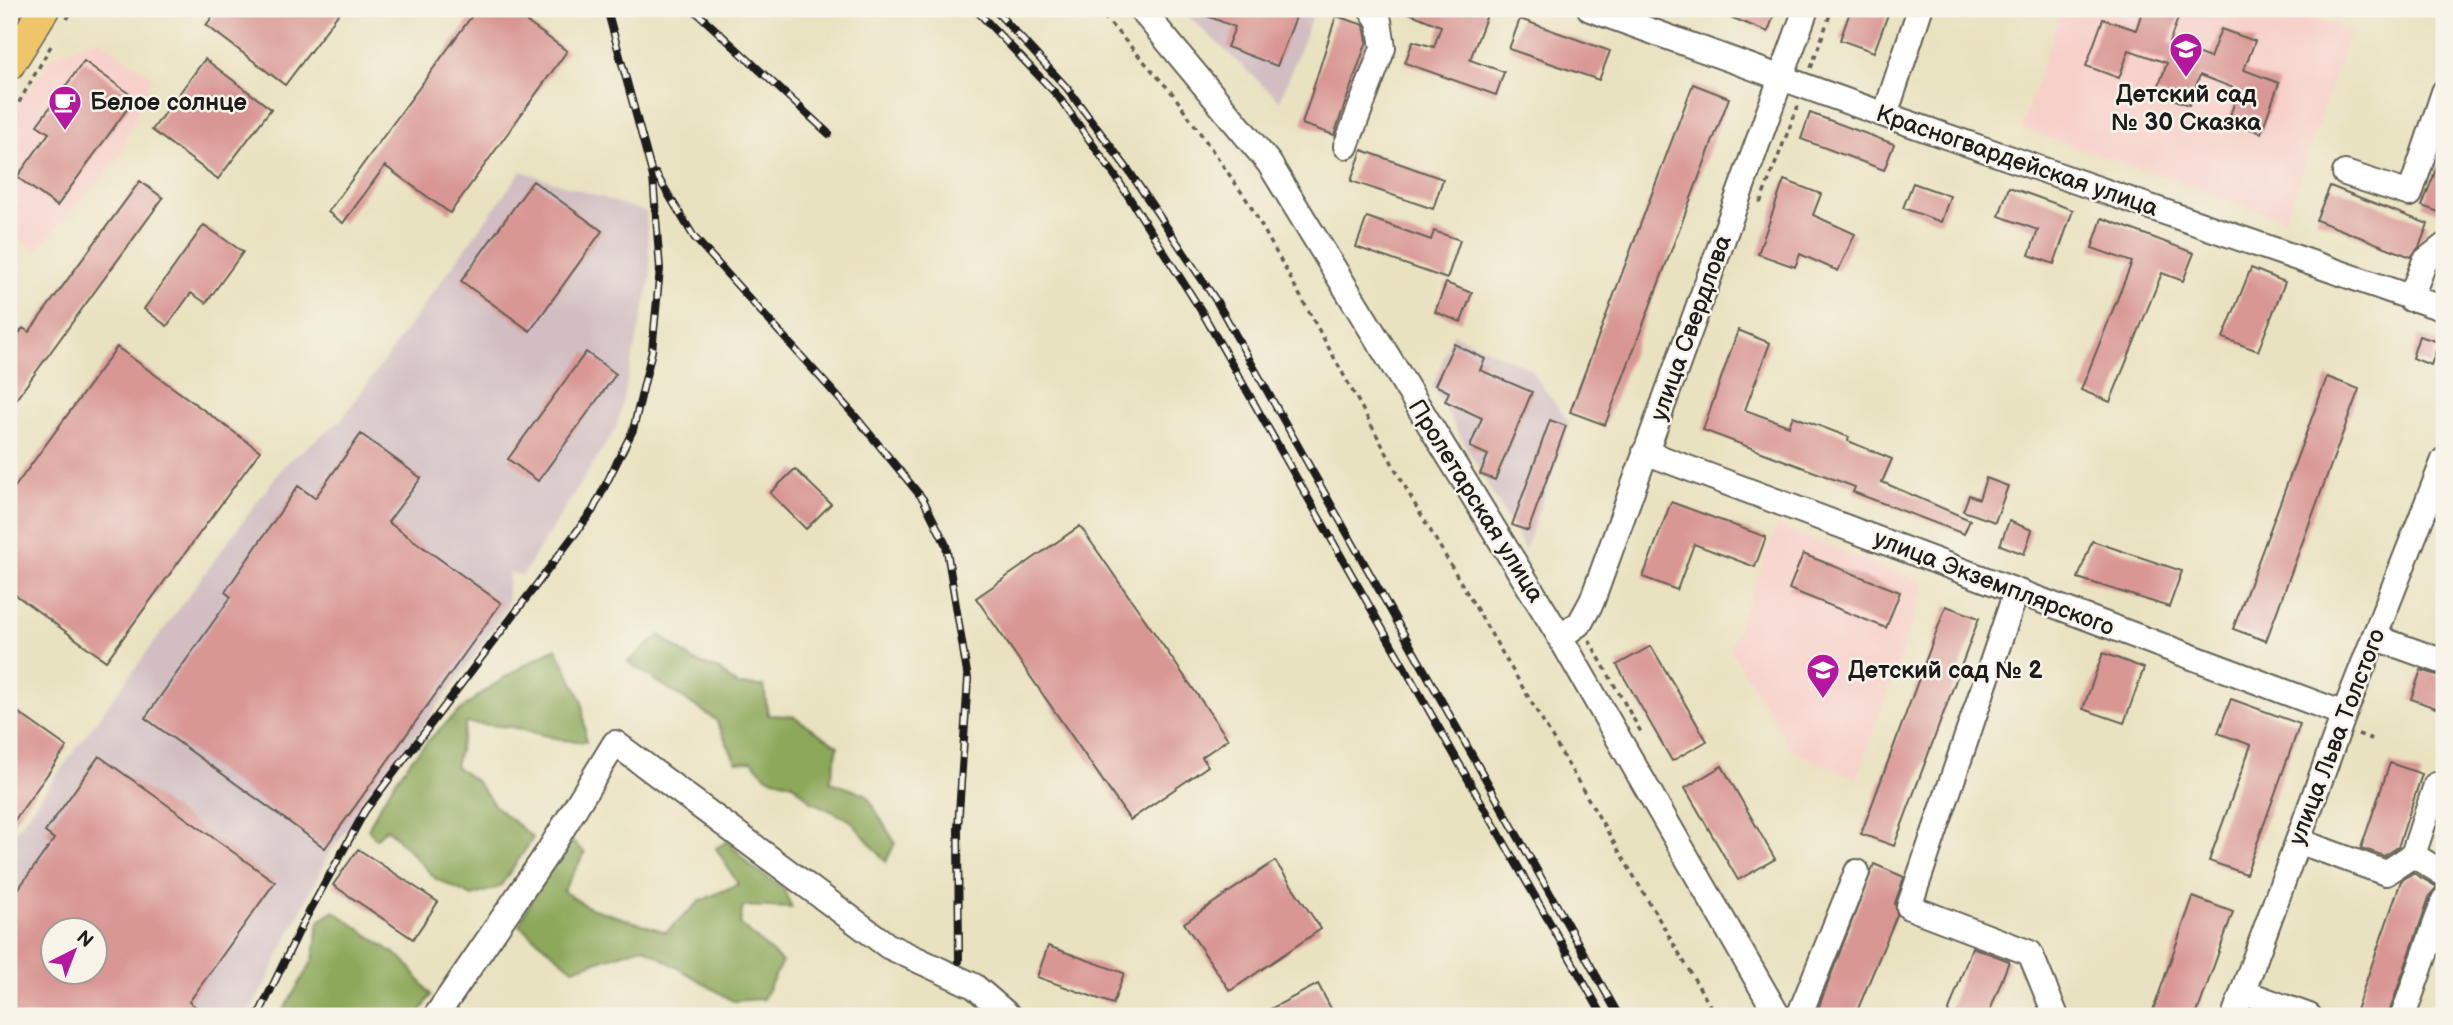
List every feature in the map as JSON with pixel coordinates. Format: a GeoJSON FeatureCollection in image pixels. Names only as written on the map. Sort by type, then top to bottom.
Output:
{"type":"FeatureCollection","features":[{"type":"Feature","properties":{"kind":"main road"},"geometry":{"type":"LineString","coordinates":[[9,65],[55,14]]}},
{"type":"Feature","properties":{"kind":"street","name":"Пролетарская улица"},"geometry":{"type":"LineString","coordinates":[[1141,9],[1269,163],[1560,637],[1778,1016]]}},
{"type":"Feature","properties":{"kind":"street"},"geometry":{"type":"LineString","coordinates":[[1346,146],[1382,48],[1379,21],[1371,9]]}},
{"type":"Feature","properties":{"kind":"street","name":"Красногвардейская улица"},"geometry":{"type":"LineString","coordinates":[[1590,9],[1885,115],[2444,309]]}},
{"type":"Feature","properties":{"kind":"street","name":"улица Свердлова"},"geometry":{"type":"LineString","coordinates":[[1560,637],[1580,623],[1592,601],[1806,9]]}},
{"type":"Feature","properties":{"kind":"street"},"geometry":{"type":"LineString","coordinates":[[1885,115],[1920,9]]}},
{"type":"Feature","properties":{"kind":"street"},"geometry":{"type":"LineString","coordinates":[[2346,173],[2410,194],[2444,92]]}},
{"type":"Feature","properties":{"kind":"street"},"geometry":{"type":"LineString","coordinates":[[2410,299],[2425,261],[2444,246]]}},
{"type":"Feature","properties":{"kind":"street","name":"улица Экземплярского"},"geometry":{"type":"LineString","coordinates":[[1645,452],[2344,715]]}},
{"type":"Feature","properties":{"kind":"street","name":"улица Льва Толстого"},"geometry":{"type":"LineString","coordinates":[[2234,1016],[2344,715],[2442,474]]}},
{"type":"Feature","properties":{"kind":"street"},"geometry":{"type":"LineString","coordinates":[[2016,592],[1909,907],[2031,953],[2056,1016]]}},
{"type":"Feature","properties":{"kind":"street"},"geometry":{"type":"LineString","coordinates":[[2374,637],[2444,662]]}},
{"type":"Feature","properties":{"kind":"street"},"geometry":{"type":"LineString","coordinates":[[436,1016],[561,833],[615,743],[888,946],[974,986],[1009,1016]]}},
{"type":"Feature","properties":{"kind":"street"},"geometry":{"type":"LineString","coordinates":[[2298,842],[2386,873],[2413,855],[2436,785]]}},
{"type":"Feature","properties":{"kind":"street"},"geometry":{"type":"LineString","coordinates":[[2413,855],[2444,874]]}},
{"type":"Feature","properties":{"kind":"street"},"geometry":{"type":"LineString","coordinates":[[1799,1016],[1857,872]]}},
{"type":"Feature","properties":{"kind":"street"},"geometry":{"type":"LineString","coordinates":[[2403,1016],[2444,900]]}},
{"type":"Feature","properties":{"kind":"street"},"geometry":{"type":"LineString","coordinates":[[2243,992],[2309,1016]]}},
{"type":"Feature","properties":{"kind":"path"},"geometry":{"type":"LineString","coordinates":[[9,15],[13,9]]}},
{"type":"Feature","properties":{"kind":"path"},"geometry":{"type":"LineString","coordinates":[[55,14],[72,9]]}},
{"type":"Feature","properties":{"kind":"path"},"geometry":{"type":"LineString","coordinates":[[1097,9],[1173,94],[1249,203],[1420,513],[1716,1016]]}},
{"type":"Feature","properties":{"kind":"path"},"geometry":{"type":"LineString","coordinates":[[9,120],[53,42]]}},
{"type":"Feature","properties":{"kind":"shaded area"},"geometry":{"type":"Polygon","coordinates":[[[1191,9],[1315,9],[1280,101],[1188,16],[1191,9]]]}},
{"type":"Feature","properties":{"kind":"shaded area","name":"Детский сад № 30 Сказка"},"geometry":{"type":"Polygon","coordinates":[[[2062,9],[2286,9],[2350,31],[2285,220],[2021,128],[2062,9]]]}},
{"type":"Feature","properties":{"kind":"shaded area"},"geometry":{"type":"Polygon","coordinates":[[[98,39],[152,76],[119,158],[36,251],[9,233],[9,114],[24,90],[29,92],[51,56],[98,39]]]}},
{"type":"Feature","properties":{"kind":"shaded area"},"geometry":{"type":"Polygon","coordinates":[[[521,171],[646,212],[651,277],[617,426],[522,576],[509,572],[507,607],[477,652],[328,855],[249,1016],[9,1016],[9,840],[285,464],[341,420],[521,171]]]}},
{"type":"Feature","properties":{"kind":"shaded area"},"geometry":{"type":"Polygon","coordinates":[[[1453,334],[1530,369],[1570,424],[1525,550],[1432,386],[1453,334]]]}},
{"type":"Feature","properties":{"kind":"shaded area","name":"Детский сад № 2"},"geometry":{"type":"Polygon","coordinates":[[[1777,526],[1926,583],[1857,779],[1792,751],[1730,648],[1777,526]]]}},
{"type":"Feature","properties":{"kind":"green space"},"geometry":{"type":"Polygon","coordinates":[[[660,635],[694,661],[719,670],[737,685],[764,686],[768,715],[793,716],[838,746],[830,782],[866,794],[895,843],[886,862],[850,820],[812,802],[793,784],[767,777],[752,761],[736,762],[716,720],[628,662],[660,635]]]}},
{"type":"Feature","properties":{"kind":"green space"},"geometry":{"type":"Polygon","coordinates":[[[556,648],[582,700],[586,742],[563,740],[511,727],[466,723],[455,766],[477,782],[495,806],[533,838],[500,887],[472,896],[436,879],[387,828],[376,839],[368,829],[384,799],[424,746],[472,701],[498,682],[556,648]]]}},
{"type":"Feature","properties":{"kind":"green space"},"geometry":{"type":"Polygon","coordinates":[[[572,841],[585,853],[563,891],[588,907],[666,932],[700,901],[738,884],[716,848],[728,841],[749,865],[783,888],[792,908],[743,906],[740,924],[782,962],[763,999],[733,1001],[643,947],[573,969],[519,925],[543,876],[572,841]]]}},
{"type":"Feature","properties":{"kind":"green space"},"geometry":{"type":"Polygon","coordinates":[[[334,911],[405,961],[431,995],[418,1016],[280,1016],[313,960],[319,921],[334,911]]]}},
{"type":"Feature","properties":{"kind":"building"},"geometry":{"type":"Polygon","coordinates":[[[219,9],[342,9],[285,85],[206,25],[219,9]]]}},
{"type":"Feature","properties":{"kind":"building"},"geometry":{"type":"Polygon","coordinates":[[[477,9],[509,9],[567,51],[450,213],[385,166],[343,223],[328,212],[477,9]]]}},
{"type":"Feature","properties":{"kind":"building"},"geometry":{"type":"Polygon","coordinates":[[[1190,9],[1299,9],[1277,66],[1227,47],[1235,27],[1190,9]]]}},
{"type":"Feature","properties":{"kind":"building"},"geometry":{"type":"Polygon","coordinates":[[[1399,9],[1479,9],[1488,12],[1470,60],[1504,72],[1496,95],[1405,63],[1413,41],[1434,47],[1441,26],[1399,9]]]}},
{"type":"Feature","properties":{"kind":"building"},"geometry":{"type":"Polygon","coordinates":[[[1710,9],[1776,9],[1768,32],[1710,9]]]}},
{"type":"Feature","properties":{"kind":"building"},"geometry":{"type":"Polygon","coordinates":[[[1851,9],[1890,9],[1874,52],[1840,40],[1851,9]]]}},
{"type":"Feature","properties":{"kind":"building"},"geometry":{"type":"Polygon","coordinates":[[[2143,9],[2167,9],[2180,13],[2169,43],[2210,58],[2221,29],[2255,41],[2244,70],[2279,83],[2261,133],[2228,121],[2239,90],[2200,75],[2189,105],[2156,93],[2167,63],[2129,50],[2119,78],[2086,66],[2103,19],[2136,30],[2143,9]]]}},
{"type":"Feature","properties":{"kind":"building"},"geometry":{"type":"Polygon","coordinates":[[[1336,16],[1364,25],[1367,41],[1334,135],[1302,124],[1336,16]]]}},
{"type":"Feature","properties":{"kind":"building"},"geometry":{"type":"Polygon","coordinates":[[[1520,19],[1610,51],[1599,80],[1509,49],[1520,19]]]}},
{"type":"Feature","properties":{"kind":"building"},"geometry":{"type":"Polygon","coordinates":[[[205,59],[271,109],[218,179],[152,130],[205,59]]]}},
{"type":"Feature","properties":{"kind":"building"},"geometry":{"type":"Polygon","coordinates":[[[84,61],[135,98],[57,206],[17,177],[49,133],[37,125],[84,61]]]}},
{"type":"Feature","properties":{"kind":"building"},"geometry":{"type":"Polygon","coordinates":[[[1693,84],[1729,98],[1605,425],[1570,412],[1693,84]]]}},
{"type":"Feature","properties":{"kind":"building"},"geometry":{"type":"Polygon","coordinates":[[[1810,113],[1894,144],[1884,170],[1801,139],[1810,113]]]}},
{"type":"Feature","properties":{"kind":"building"},"geometry":{"type":"Polygon","coordinates":[[[1362,150],[1443,179],[1433,209],[1351,181],[1362,150]]]}},
{"type":"Feature","properties":{"kind":"building"},"geometry":{"type":"Polygon","coordinates":[[[2444,151],[2444,214],[2422,206],[2444,151]]]}},
{"type":"Feature","properties":{"kind":"building"},"geometry":{"type":"Polygon","coordinates":[[[1784,180],[1821,194],[1813,215],[1855,234],[1838,271],[1800,254],[1795,267],[1758,254],[1784,180]]]}},
{"type":"Feature","properties":{"kind":"building"},"geometry":{"type":"Polygon","coordinates":[[[140,181],[163,198],[9,409],[9,347],[23,328],[29,332],[140,181]]]}},
{"type":"Feature","properties":{"kind":"building"},"geometry":{"type":"Polygon","coordinates":[[[533,181],[602,231],[530,331],[461,281],[533,181]]]}},
{"type":"Feature","properties":{"kind":"building"},"geometry":{"type":"Polygon","coordinates":[[[1913,183],[1950,196],[1941,222],[1903,208],[1913,183]]]}},
{"type":"Feature","properties":{"kind":"building"},"geometry":{"type":"Polygon","coordinates":[[[2330,186],[2428,224],[2419,247],[2411,257],[2316,220],[2330,186]]]}},
{"type":"Feature","properties":{"kind":"building"},"geometry":{"type":"Polygon","coordinates":[[[2009,187],[2073,210],[2054,264],[2029,255],[2038,230],[1999,216],[2009,187]]]}},
{"type":"Feature","properties":{"kind":"building"},"geometry":{"type":"Polygon","coordinates":[[[1367,217],[1431,240],[1434,231],[1460,240],[1447,279],[1356,247],[1367,217]]]}},
{"type":"Feature","properties":{"kind":"building"},"geometry":{"type":"Polygon","coordinates":[[[2102,218],[2194,253],[2183,281],[2162,273],[2110,402],[2081,390],[2132,262],[2092,248],[2102,218]]]}},
{"type":"Feature","properties":{"kind":"building"},"geometry":{"type":"Polygon","coordinates":[[[204,225],[243,252],[206,303],[191,293],[167,326],[144,309],[204,225]]]}},
{"type":"Feature","properties":{"kind":"building"},"geometry":{"type":"Polygon","coordinates":[[[2251,268],[2285,282],[2258,351],[2223,338],[2251,268]]]}},
{"type":"Feature","properties":{"kind":"building"},"geometry":{"type":"Polygon","coordinates":[[[1446,283],[1472,293],[1461,322],[1435,312],[1446,283]]]}},
{"type":"Feature","properties":{"kind":"building"},"geometry":{"type":"Polygon","coordinates":[[[1738,330],[1770,343],[1745,410],[1789,426],[1793,416],[1849,437],[1848,441],[1892,459],[1882,482],[1970,520],[1964,534],[1853,492],[1855,487],[1703,430],[1738,330]]]}},
{"type":"Feature","properties":{"kind":"building"},"geometry":{"type":"Polygon","coordinates":[[[2419,336],[2439,342],[2431,365],[2412,358],[2419,336]]]}},
{"type":"Feature","properties":{"kind":"building"},"geometry":{"type":"Polygon","coordinates":[[[1454,344],[1485,359],[1480,370],[1532,392],[1495,480],[1480,474],[1488,455],[1470,447],[1482,418],[1445,401],[1449,392],[1435,385],[1454,344]]]}},
{"type":"Feature","properties":{"kind":"building"},"geometry":{"type":"Polygon","coordinates":[[[117,347],[260,451],[106,661],[9,590],[9,495],[117,347]]]}},
{"type":"Feature","properties":{"kind":"building"},"geometry":{"type":"Polygon","coordinates":[[[586,352],[616,374],[538,481],[508,459],[586,352]]]}},
{"type":"Feature","properties":{"kind":"building"},"geometry":{"type":"Polygon","coordinates":[[[2327,377],[2359,389],[2266,641],[2233,629],[2327,377]]]}},
{"type":"Feature","properties":{"kind":"building"},"geometry":{"type":"Polygon","coordinates":[[[1550,420],[1566,426],[1528,531],[1512,525],[1550,420]]]}},
{"type":"Feature","properties":{"kind":"building"},"geometry":{"type":"Polygon","coordinates":[[[361,434],[421,478],[388,522],[501,603],[325,848],[145,718],[231,597],[225,592],[298,486],[315,498],[361,434]]]}},
{"type":"Feature","properties":{"kind":"building"},"geometry":{"type":"Polygon","coordinates":[[[795,469],[831,504],[806,529],[770,493],[795,469]]]}},
{"type":"Feature","properties":{"kind":"building"},"geometry":{"type":"Polygon","coordinates":[[[1986,478],[2008,486],[1995,522],[1963,511],[1969,495],[1979,499],[1986,478]]]}},
{"type":"Feature","properties":{"kind":"building"},"geometry":{"type":"Polygon","coordinates":[[[1671,502],[1766,537],[1755,567],[1694,544],[1677,590],[1643,577],[1671,502]]]}},
{"type":"Feature","properties":{"kind":"building"},"geometry":{"type":"Polygon","coordinates":[[[2009,521],[2032,530],[2024,554],[2000,545],[2009,521]]]}},
{"type":"Feature","properties":{"kind":"building"},"geometry":{"type":"Polygon","coordinates":[[[1080,526],[1228,739],[1202,757],[1208,766],[1130,820],[976,598],[1080,526]]]}},
{"type":"Feature","properties":{"kind":"building"},"geometry":{"type":"Polygon","coordinates":[[[2092,541],[2182,571],[2169,607],[2078,578],[2092,541]]]}},
{"type":"Feature","properties":{"kind":"building"},"geometry":{"type":"Polygon","coordinates":[[[1803,554],[1900,592],[1886,628],[1789,589],[1803,554]]]}},
{"type":"Feature","properties":{"kind":"building"},"geometry":{"type":"Polygon","coordinates":[[[1946,606],[1979,618],[1894,846],[1861,834],[1946,606]]]}},
{"type":"Feature","properties":{"kind":"building"},"geometry":{"type":"Polygon","coordinates":[[[1651,646],[1707,741],[1672,761],[1617,665],[1651,646]]]}},
{"type":"Feature","properties":{"kind":"building"},"geometry":{"type":"Polygon","coordinates":[[[2103,653],[2144,668],[2124,723],[2083,709],[2103,653]]]}},
{"type":"Feature","properties":{"kind":"building"},"geometry":{"type":"Polygon","coordinates":[[[2421,670],[2444,677],[2444,711],[2411,699],[2421,670]]]}},
{"type":"Feature","properties":{"kind":"building"},"geometry":{"type":"Polygon","coordinates":[[[2231,699],[2300,724],[2246,874],[2209,861],[2251,745],[2218,733],[2231,699]]]}},
{"type":"Feature","properties":{"kind":"building"},"geometry":{"type":"Polygon","coordinates":[[[9,706],[67,747],[9,828],[9,706]]]}},
{"type":"Feature","properties":{"kind":"building"},"geometry":{"type":"Polygon","coordinates":[[[99,756],[275,882],[189,1002],[209,1016],[9,1016],[9,902],[54,839],[45,832],[99,756]]]}},
{"type":"Feature","properties":{"kind":"building"},"geometry":{"type":"Polygon","coordinates":[[[2390,763],[2422,774],[2398,847],[2384,856],[2361,848],[2390,763]]]}},
{"type":"Feature","properties":{"kind":"building"},"geometry":{"type":"Polygon","coordinates":[[[1722,766],[1775,859],[1738,880],[1685,788],[1722,766]]]}},
{"type":"Feature","properties":{"kind":"building"},"geometry":{"type":"Polygon","coordinates":[[[358,849],[438,902],[413,939],[333,885],[358,849]]]}},
{"type":"Feature","properties":{"kind":"building"},"geometry":{"type":"Polygon","coordinates":[[[1275,861],[1321,929],[1230,991],[1184,923],[1275,861]]]}},
{"type":"Feature","properties":{"kind":"building"},"geometry":{"type":"Polygon","coordinates":[[[1874,864],[1904,877],[1895,903],[1897,915],[1855,1016],[1821,1016],[1816,1014],[1874,864]]]}},
{"type":"Feature","properties":{"kind":"building"},"geometry":{"type":"Polygon","coordinates":[[[2413,873],[2437,887],[2430,895],[2388,1016],[2354,1016],[2401,881],[2413,873]]]}},
{"type":"Feature","properties":{"kind":"building"},"geometry":{"type":"Polygon","coordinates":[[[2193,897],[2233,912],[2196,1016],[2151,1016],[2193,897]]]}},
{"type":"Feature","properties":{"kind":"building"},"geometry":{"type":"Polygon","coordinates":[[[1048,946],[1124,973],[1113,1004],[1037,977],[1048,946]]]}},
{"type":"Feature","properties":{"kind":"building"},"geometry":{"type":"Polygon","coordinates":[[[1972,947],[2009,961],[1988,1016],[1947,1016],[1972,947]]]}},
{"type":"Feature","properties":{"kind":"building"},"geometry":{"type":"Polygon","coordinates":[[[1318,984],[1335,1016],[1257,1016],[1318,984]]]}},
{"type":"Feature","properties":{"kind":"railway"},"geometry":{"type":"LineString","coordinates":[[258,1016],[303,923],[365,811],[593,510],[633,430],[652,351],[660,269],[653,177],[607,9]]}},
{"type":"Feature","properties":{"kind":"railway"},"geometry":{"type":"LineString","coordinates":[[693,9],[829,134]]}},
{"type":"Feature","properties":{"kind":"railway"},"geometry":{"type":"LineString","coordinates":[[975,9],[1058,96],[1118,180],[1202,312],[1603,1016]]}},
{"type":"Feature","properties":{"kind":"railway"},"geometry":{"type":"LineString","coordinates":[[994,9],[1067,88],[1129,171],[1217,302],[1619,1016]]}},
{"type":"Feature","properties":{"kind":"railway"},"geometry":{"type":"LineString","coordinates":[[656,174],[694,237],[855,416],[923,499],[946,545],[968,679],[958,828],[959,961]]}},
{"type":"Feature","properties":{"kind":"place","name":"Детский сад № 30 Сказка"},"geometry":{"type":"Point","coordinates":[2186,79]}},
{"type":"Feature","properties":{"kind":"place","name":"Белое солнце"},"geometry":{"type":"Point","coordinates":[65,132]}},
{"type":"Feature","properties":{"kind":"place","name":"Детский сад № 2"},"geometry":{"type":"Point","coordinates":[1823,700]}}]}
